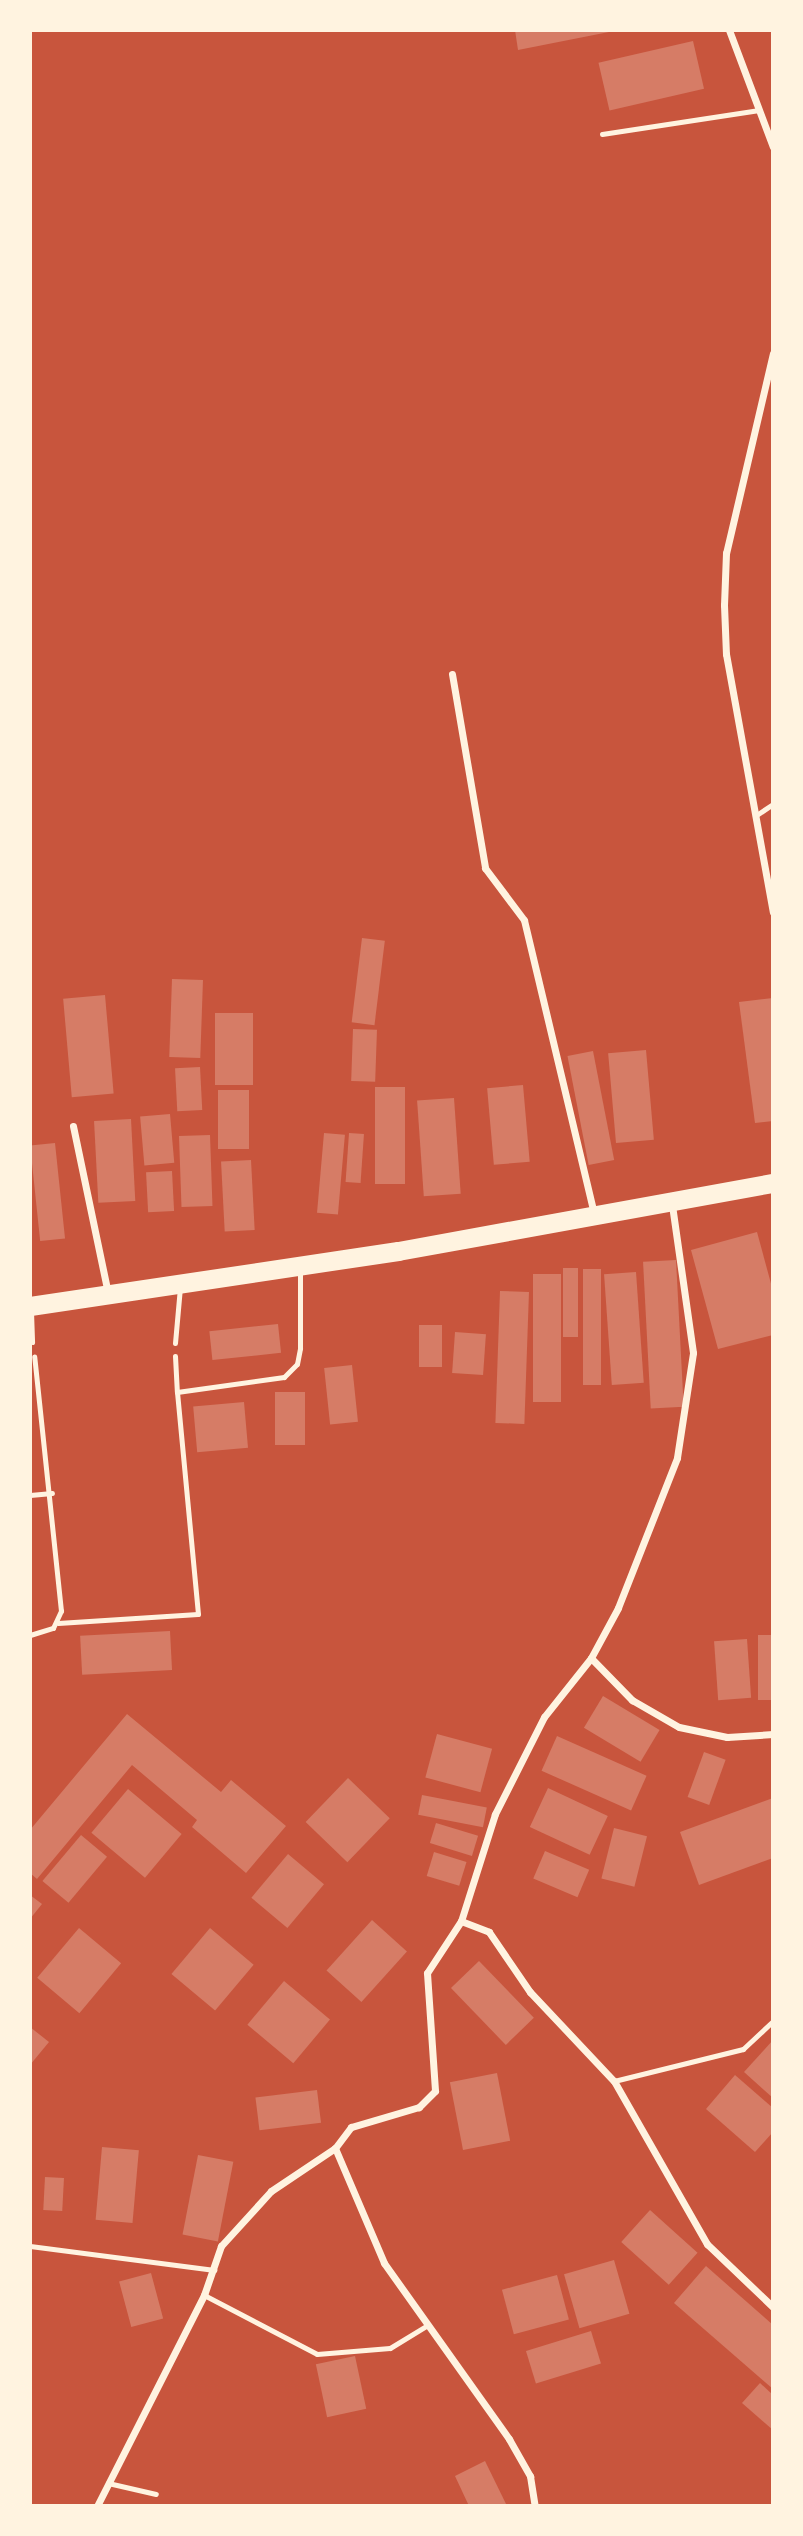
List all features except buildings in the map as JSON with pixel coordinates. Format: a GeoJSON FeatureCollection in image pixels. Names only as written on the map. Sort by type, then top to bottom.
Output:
{"type":"FeatureCollection","features":[{"type":"Feature","properties":{"kind":"highway"},"geometry":{"type":"LineString","coordinates":[[30,1306],[300,1266],[773,1183]]}},
{"type":"Feature","properties":{"kind":"street"},"geometry":{"type":"LineString","coordinates":[[729,30],[773,146]]}},
{"type":"Feature","properties":{"kind":"street"},"geometry":{"type":"LineString","coordinates":[[773,353],[725,566],[726,654],[773,912]]}},
{"type":"Feature","properties":{"kind":"street"},"geometry":{"type":"LineString","coordinates":[[452,674],[485,868],[524,920],[594,1215]]}},
{"type":"Feature","properties":{"kind":"street"},"geometry":{"type":"LineString","coordinates":[[72,1126],[108,1295]]}},
{"type":"Feature","properties":{"kind":"street"},"geometry":{"type":"LineString","coordinates":[[97,2506],[204,2295],[215,2270],[221,2246],[254,2206],[308,2161],[335,2148],[351,2127],[419,2107],[435,2091],[426,1973],[461,1920],[490,1825],[528,1743],[591,1658],[645,1547],[686,1425],[693,1353],[671,1200]]}},
{"type":"Feature","properties":{"kind":"street"},"geometry":{"type":"LineString","coordinates":[[591,1658],[632,1700],[679,1727],[727,1737],[773,1734]]}},
{"type":"Feature","properties":{"kind":"street"},"geometry":{"type":"LineString","coordinates":[[461,1920],[489,1932],[530,1992],[614,2081],[707,2244],[773,2307]]}},
{"type":"Feature","properties":{"kind":"street"},"geometry":{"type":"LineString","coordinates":[[335,2148],[384,2263],[426,2326],[509,2439],[530,2476],[535,2506]]}},
{"type":"Feature","properties":{"kind":"lane"},"geometry":{"type":"LineString","coordinates":[[602,134],[760,110]]}},
{"type":"Feature","properties":{"kind":"lane"},"geometry":{"type":"LineString","coordinates":[[755,816],[773,804]]}},
{"type":"Feature","properties":{"kind":"lane"},"geometry":{"type":"LineString","coordinates":[[177,1392],[284,1377],[297,1364],[300,1266]]}},
{"type":"Feature","properties":{"kind":"lane"},"geometry":{"type":"LineString","coordinates":[[175,1343],[180,1284]]}},
{"type":"Feature","properties":{"kind":"lane"},"geometry":{"type":"LineString","coordinates":[[30,1306],[32,1342]]}},
{"type":"Feature","properties":{"kind":"lane"},"geometry":{"type":"LineString","coordinates":[[34,1356],[52,1493],[58,1623]]}},
{"type":"Feature","properties":{"kind":"lane"},"geometry":{"type":"LineString","coordinates":[[30,1635],[58,1623],[198,1614],[175,1356]]}},
{"type":"Feature","properties":{"kind":"lane"},"geometry":{"type":"LineString","coordinates":[[30,1495],[52,1493]]}},
{"type":"Feature","properties":{"kind":"lane"},"geometry":{"type":"LineString","coordinates":[[614,2081],[743,2049],[773,2021]]}},
{"type":"Feature","properties":{"kind":"lane"},"geometry":{"type":"LineString","coordinates":[[30,2246],[215,2270]]}},
{"type":"Feature","properties":{"kind":"lane"},"geometry":{"type":"LineString","coordinates":[[204,2295],[317,2354],[390,2348],[426,2326]]}},
{"type":"Feature","properties":{"kind":"lane"},"geometry":{"type":"LineString","coordinates":[[108,2483],[156,2494]]}}]}
